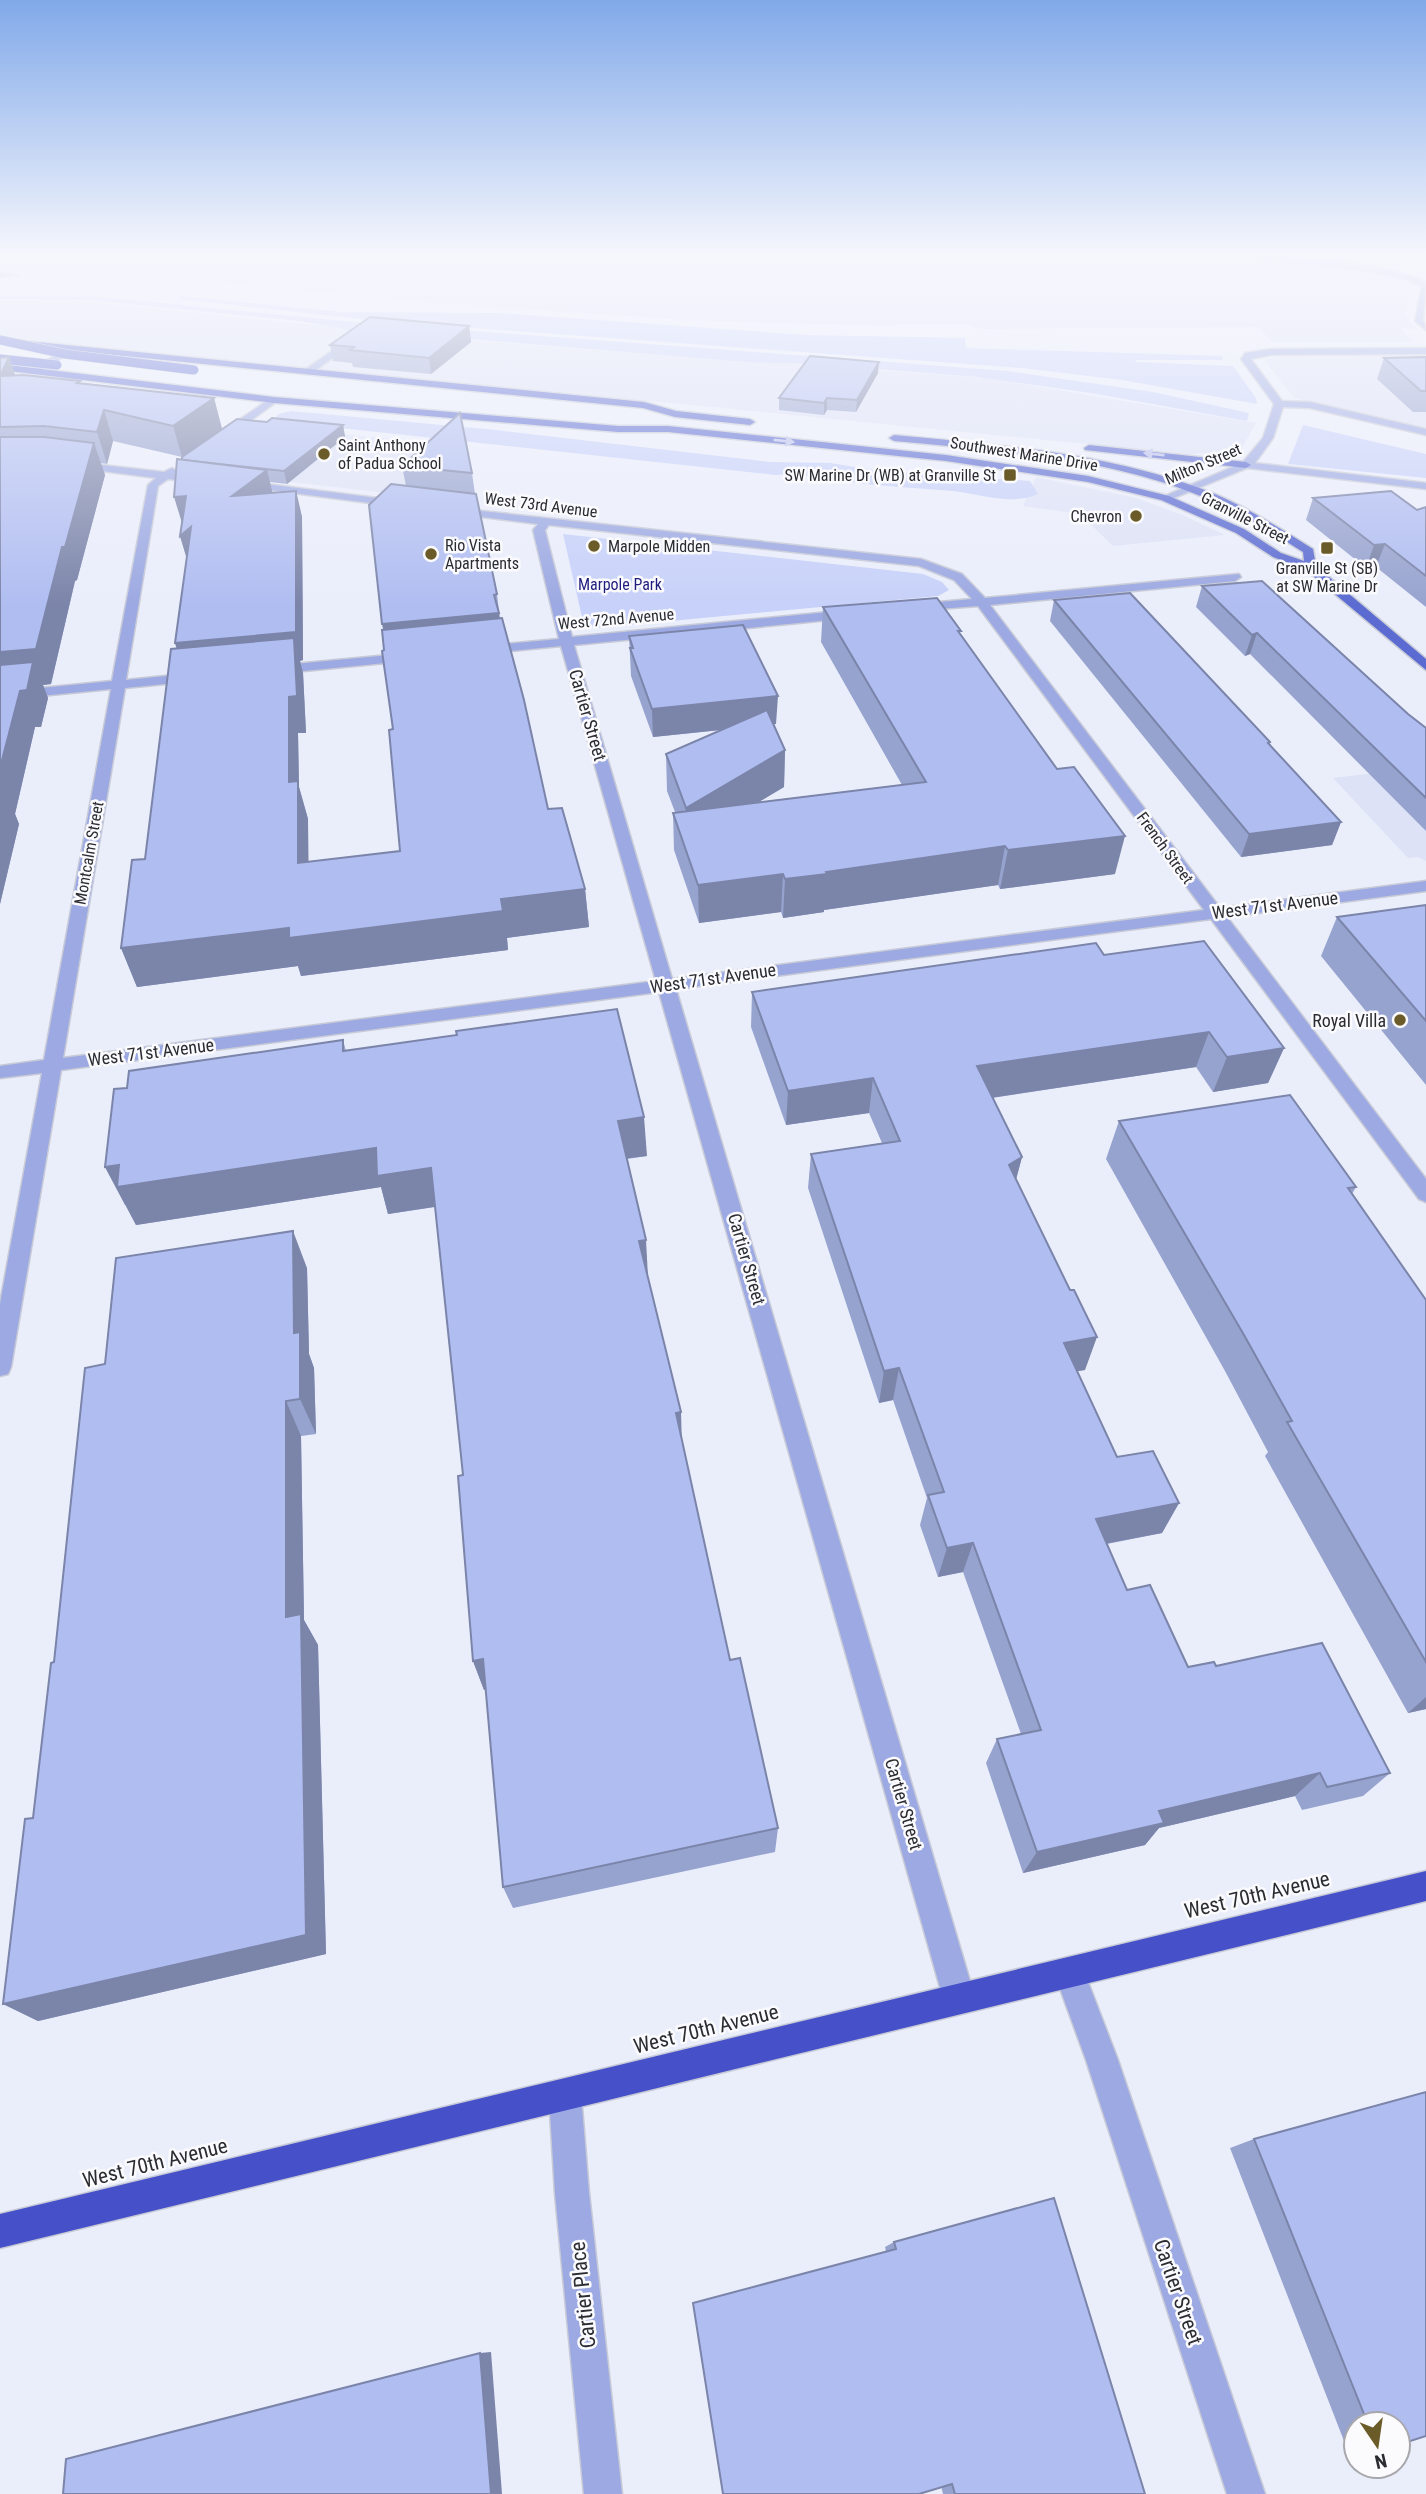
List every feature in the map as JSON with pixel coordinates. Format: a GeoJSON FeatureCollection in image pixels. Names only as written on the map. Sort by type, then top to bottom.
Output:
{"type":"FeatureCollection","features":[{"type":"Feature","properties":{"kind":"highway","name":"West 70th Avenue"},"geometry":{"type":"LineString","coordinates":[[0,2231],[1426,1886]]}},
{"type":"Feature","properties":{"kind":"main road","name":"Southwest Marine Drive"},"geometry":{"type":"LineString","coordinates":[[43,373],[274,400],[618,429],[668,429],[1007,466],[1088,479],[1164,498]]}},
{"type":"Feature","properties":{"kind":"main road"},"geometry":{"type":"LineString","coordinates":[[138,373],[222,382]]}},
{"type":"Feature","properties":{"kind":"main road"},"geometry":{"type":"LineString","coordinates":[[228,373],[762,424]]}},
{"type":"Feature","properties":{"kind":"main road"},"geometry":{"type":"LineString","coordinates":[[333,373],[644,405],[675,414]]}},
{"type":"Feature","properties":{"kind":"main road"},"geometry":{"type":"LineString","coordinates":[[316,392],[668,429]]}},
{"type":"Feature","properties":{"kind":"main road","name":"Southwest Marine Drive"},"geometry":{"type":"LineString","coordinates":[[881,436],[969,444],[1107,463],[1191,488]]}},
{"type":"Feature","properties":{"kind":"main road"},"geometry":{"type":"LineString","coordinates":[[969,444],[1021,442],[1246,465]]}},
{"type":"Feature","properties":{"kind":"main road","name":"Granville Street"},"geometry":{"type":"LineString","coordinates":[[1191,488],[1223,500],[1277,529],[1309,551],[1310,567]]}},
{"type":"Feature","properties":{"kind":"main road","name":"Granville Street"},"geometry":{"type":"LineString","coordinates":[[1164,498],[1240,531],[1277,555],[1310,567],[1426,666]]}},
{"type":"Feature","properties":{"kind":"street"},"geometry":{"type":"LineString","coordinates":[[1257,373],[1279,404],[1310,405],[1426,432]]}},
{"type":"Feature","properties":{"kind":"street"},"geometry":{"type":"LineString","coordinates":[[212,443],[274,400]]}},
{"type":"Feature","properties":{"kind":"street","name":"Milton Street"},"geometry":{"type":"LineString","coordinates":[[1164,498],[1246,465],[1256,458],[1278,415],[1279,404]]}},
{"type":"Feature","properties":{"kind":"street"},"geometry":{"type":"LineString","coordinates":[[68,464],[219,482]]}},
{"type":"Feature","properties":{"kind":"street","name":"Montcalm Street"},"geometry":{"type":"LineString","coordinates":[[0,1367],[153,485],[180,465]]}},
{"type":"Feature","properties":{"kind":"street"},"geometry":{"type":"LineString","coordinates":[[1246,465],[1426,485]]}},
{"type":"Feature","properties":{"kind":"street"},"geometry":{"type":"LineString","coordinates":[[232,483],[415,506]]}},
{"type":"Feature","properties":{"kind":"street","name":"West 73rd Avenue"},"geometry":{"type":"LineString","coordinates":[[441,509],[920,563],[958,577],[981,601]]}},
{"type":"Feature","properties":{"kind":"street","name":"Cartier Street"},"geometry":{"type":"LineString","coordinates":[[545,522],[539,530],[566,641],[959,1998]]}},
{"type":"Feature","properties":{"kind":"street"},"geometry":{"type":"LineString","coordinates":[[898,610],[1236,577]]}},
{"type":"Feature","properties":{"kind":"street","name":"French Street"},"geometry":{"type":"LineString","coordinates":[[981,601],[1426,1194]]}},
{"type":"Feature","properties":{"kind":"street","name":"West 72nd Avenue"},"geometry":{"type":"LineString","coordinates":[[463,652],[859,613]]}},
{"type":"Feature","properties":{"kind":"street"},"geometry":{"type":"LineString","coordinates":[[263,671],[423,656]]}},
{"type":"Feature","properties":{"kind":"street"},"geometry":{"type":"LineString","coordinates":[[0,696],[208,676]]}},
{"type":"Feature","properties":{"kind":"street","name":"West 71st Avenue"},"geometry":{"type":"LineString","coordinates":[[0,1072],[1426,886]]}},
{"type":"Feature","properties":{"kind":"street","name":"Cartier Street"},"geometry":{"type":"LineString","coordinates":[[1069,1972],[1102,2060],[1246,2494]]}},
{"type":"Feature","properties":{"kind":"street","name":"Cartier Place"},"geometry":{"type":"LineString","coordinates":[[565,2095],[572,2193],[603,2494]]}},
{"type":"Feature","properties":{"kind":"shaded area"},"geometry":{"type":"Polygon","coordinates":[[[369,373],[922,373],[986,378],[1256,423],[1242,448],[1234,452],[1188,454],[369,373]]]}},
{"type":"Feature","properties":{"kind":"shaded area"},"geometry":{"type":"Polygon","coordinates":[[[1275,373],[1426,373],[1426,428],[1294,398],[1275,373]]]}},
{"type":"Feature","properties":{"kind":"shaded area","name":"Saint Anthony of Padua School"},"geometry":{"type":"Polygon","coordinates":[[[264,427],[445,444],[396,494],[204,472],[264,427]]]}},
{"type":"Feature","properties":{"kind":"shaded area"},"geometry":{"type":"Polygon","coordinates":[[[1036,477],[1136,498],[1185,516],[1225,535],[1113,546],[1080,514],[1023,506],[1036,477]]]}},
{"type":"Feature","properties":{"kind":"shaded area"},"geometry":{"type":"Polygon","coordinates":[[[1426,767],[1426,861],[1418,857],[1408,858],[1333,778],[1426,767]]]}},
{"type":"Feature","properties":{"kind":"green space"},"geometry":{"type":"Polygon","coordinates":[[[932,373],[1024,373],[1153,392],[1249,413],[1247,421],[1091,393],[932,373]]]}},
{"type":"Feature","properties":{"kind":"green space"},"geometry":{"type":"Polygon","coordinates":[[[1067,373],[1238,373],[1256,398],[1257,404],[1122,380],[1067,373]]]}},
{"type":"Feature","properties":{"kind":"green space"},"geometry":{"type":"Polygon","coordinates":[[[291,411],[496,430],[770,462],[830,463],[881,471],[1030,481],[1038,494],[1018,499],[996,498],[953,491],[776,475],[275,421],[278,414],[291,411]]]}},
{"type":"Feature","properties":{"kind":"green space"},"geometry":{"type":"Polygon","coordinates":[[[1303,425],[1426,454],[1426,478],[1288,464],[1303,425]]]}},
{"type":"Feature","properties":{"kind":"green space","name":"Marpole Park"},"geometry":{"type":"Polygon","coordinates":[[[563,534],[923,574],[942,582],[949,590],[938,596],[596,628],[583,621],[563,534]]]}},
{"type":"Feature","properties":{"kind":"building"},"geometry":{"type":"Polygon","coordinates":[[[797,373],[872,373],[857,400],[827,398],[824,403],[779,398],[797,373]]]}},
{"type":"Feature","properties":{"kind":"building"},"geometry":{"type":"Polygon","coordinates":[[[1401,373],[1426,373],[1426,391],[1421,391],[1401,373]]]}},
{"type":"Feature","properties":{"kind":"building"},"geometry":{"type":"Polygon","coordinates":[[[24,375],[214,398],[173,426],[104,410],[97,432],[44,426],[0,427],[0,376],[24,375]]]}},
{"type":"Feature","properties":{"kind":"building"},"geometry":{"type":"Polygon","coordinates":[[[460,413],[472,473],[402,466],[460,413]]]}},
{"type":"Feature","properties":{"kind":"building"},"geometry":{"type":"Polygon","coordinates":[[[272,418],[343,425],[284,471],[182,460],[182,457],[237,419],[267,422],[272,418]]]}},
{"type":"Feature","properties":{"kind":"building"},"geometry":{"type":"Polygon","coordinates":[[[0,437],[44,437],[94,443],[65,547],[62,547],[36,649],[0,652],[0,437]]]}},
{"type":"Feature","properties":{"kind":"building"},"geometry":{"type":"Polygon","coordinates":[[[177,459],[267,470],[232,496],[296,491],[296,632],[175,643],[191,527],[180,536],[186,496],[174,497],[177,459]]]}},
{"type":"Feature","properties":{"kind":"building"},"geometry":{"type":"Polygon","coordinates":[[[391,484],[476,494],[499,613],[382,624],[369,505],[391,484]]]}},
{"type":"Feature","properties":{"kind":"building"},"geometry":{"type":"Polygon","coordinates":[[[1391,491],[1417,510],[1426,507],[1426,576],[1385,544],[1374,545],[1313,498],[1391,491]]]}},
{"type":"Feature","properties":{"kind":"building"},"geometry":{"type":"Polygon","coordinates":[[[1262,581],[1426,728],[1426,798],[1257,633],[1252,635],[1202,586],[1262,581]]]}},
{"type":"Feature","properties":{"kind":"building"},"geometry":{"type":"Polygon","coordinates":[[[1130,593],[1341,822],[1249,834],[1054,600],[1130,593]]]}},
{"type":"Feature","properties":{"kind":"building"},"geometry":{"type":"Polygon","coordinates":[[[937,598],[1057,769],[1074,767],[1125,836],[1008,850],[1005,846],[785,879],[783,874],[698,885],[673,813],[926,782],[823,607],[937,598]]]}},
{"type":"Feature","properties":{"kind":"building"},"geometry":{"type":"Polygon","coordinates":[[[502,618],[524,700],[548,809],[562,808],[585,889],[501,899],[503,911],[289,938],[289,928],[121,948],[132,860],[145,859],[171,649],[294,638],[297,696],[289,697],[289,782],[298,781],[298,863],[400,851],[389,730],[393,729],[382,651],[382,630],[502,618]]]}},
{"type":"Feature","properties":{"kind":"building"},"geometry":{"type":"Polygon","coordinates":[[[743,625],[778,696],[652,709],[630,648],[633,648],[629,636],[743,625]]]}},
{"type":"Feature","properties":{"kind":"building"},"geometry":{"type":"Polygon","coordinates":[[[33,662],[27,690],[20,691],[0,768],[0,665],[33,662]]]}},
{"type":"Feature","properties":{"kind":"building"},"geometry":{"type":"Polygon","coordinates":[[[767,710],[785,750],[686,808],[666,754],[767,710]]]}},
{"type":"Feature","properties":{"kind":"building"},"geometry":{"type":"Polygon","coordinates":[[[1426,905],[1426,1021],[1337,917],[1426,905]]]}},
{"type":"Feature","properties":{"kind":"building"},"geometry":{"type":"Polygon","coordinates":[[[1204,941],[1284,1048],[1227,1057],[1209,1032],[977,1066],[1022,1157],[1009,1165],[1070,1290],[1074,1290],[1097,1337],[1064,1343],[1117,1457],[1153,1451],[1179,1503],[1096,1519],[1127,1590],[1150,1585],[1188,1667],[1214,1662],[1216,1666],[1322,1643],[1390,1773],[1327,1787],[1320,1773],[1159,1811],[1164,1823],[1037,1852],[997,1739],[1041,1730],[973,1543],[947,1548],[928,1495],[944,1492],[899,1368],[884,1371],[811,1154],[900,1141],[873,1078],[788,1091],[752,992],[1096,943],[1104,955],[1204,941]]]}},
{"type":"Feature","properties":{"kind":"building"},"geometry":{"type":"Polygon","coordinates":[[[617,1009],[644,1117],[618,1121],[646,1240],[639,1241],[681,1412],[676,1413],[730,1660],[740,1658],[778,1828],[503,1887],[483,1659],[473,1661],[458,1476],[463,1475],[431,1168],[377,1176],[376,1148],[117,1187],[119,1165],[105,1167],[114,1089],[127,1088],[129,1071],[343,1040],[343,1051],[457,1035],[456,1031],[617,1009]]]}},
{"type":"Feature","properties":{"kind":"building"},"geometry":{"type":"Polygon","coordinates":[[[1290,1095],[1356,1187],[1348,1188],[1426,1300],[1426,1662],[1287,1422],[1292,1421],[1244,1335],[1119,1121],[1290,1095]]]}},
{"type":"Feature","properties":{"kind":"building"},"geometry":{"type":"Polygon","coordinates":[[[293,1231],[294,1333],[300,1332],[300,1399],[286,1401],[286,1617],[301,1614],[306,1935],[3,2004],[25,1819],[33,1818],[51,1663],[54,1662],[85,1368],[105,1364],[116,1258],[293,1231]]]}},
{"type":"Feature","properties":{"kind":"building"},"geometry":{"type":"Polygon","coordinates":[[[1426,2092],[1426,2436],[1412,2440],[1412,2410],[1362,2410],[1254,2139],[1426,2092]]]}},
{"type":"Feature","properties":{"kind":"building"},"geometry":{"type":"Polygon","coordinates":[[[1054,2198],[1145,2494],[955,2494],[952,2484],[919,2494],[723,2494],[693,2303],[896,2249],[894,2242],[1054,2198]]]}},
{"type":"Feature","properties":{"kind":"building"},"geometry":{"type":"Polygon","coordinates":[[[480,2353],[491,2494],[63,2494],[66,2459],[480,2353]]]}},
{"type":"Feature","properties":{"kind":"place","name":"Saint Anthony of Padua School"},"geometry":{"type":"Point","coordinates":[324,454]}},
{"type":"Feature","properties":{"kind":"place","name":"SW Marine Dr (WB) at Granville St"},"geometry":{"type":"Point","coordinates":[1010,475]}},
{"type":"Feature","properties":{"kind":"place","name":"Chevron"},"geometry":{"type":"Point","coordinates":[1136,516]}},
{"type":"Feature","properties":{"kind":"place","name":"Marpole Midden"},"geometry":{"type":"Point","coordinates":[594,546]}},
{"type":"Feature","properties":{"kind":"place","name":"Granville St (SB) at SW Marine Dr"},"geometry":{"type":"Point","coordinates":[1327,548]}},
{"type":"Feature","properties":{"kind":"place","name":"Rio Vista Apartments"},"geometry":{"type":"Point","coordinates":[431,554]}},
{"type":"Feature","properties":{"kind":"place","name":"Royal Villa"},"geometry":{"type":"Point","coordinates":[1400,1020]}}]}
